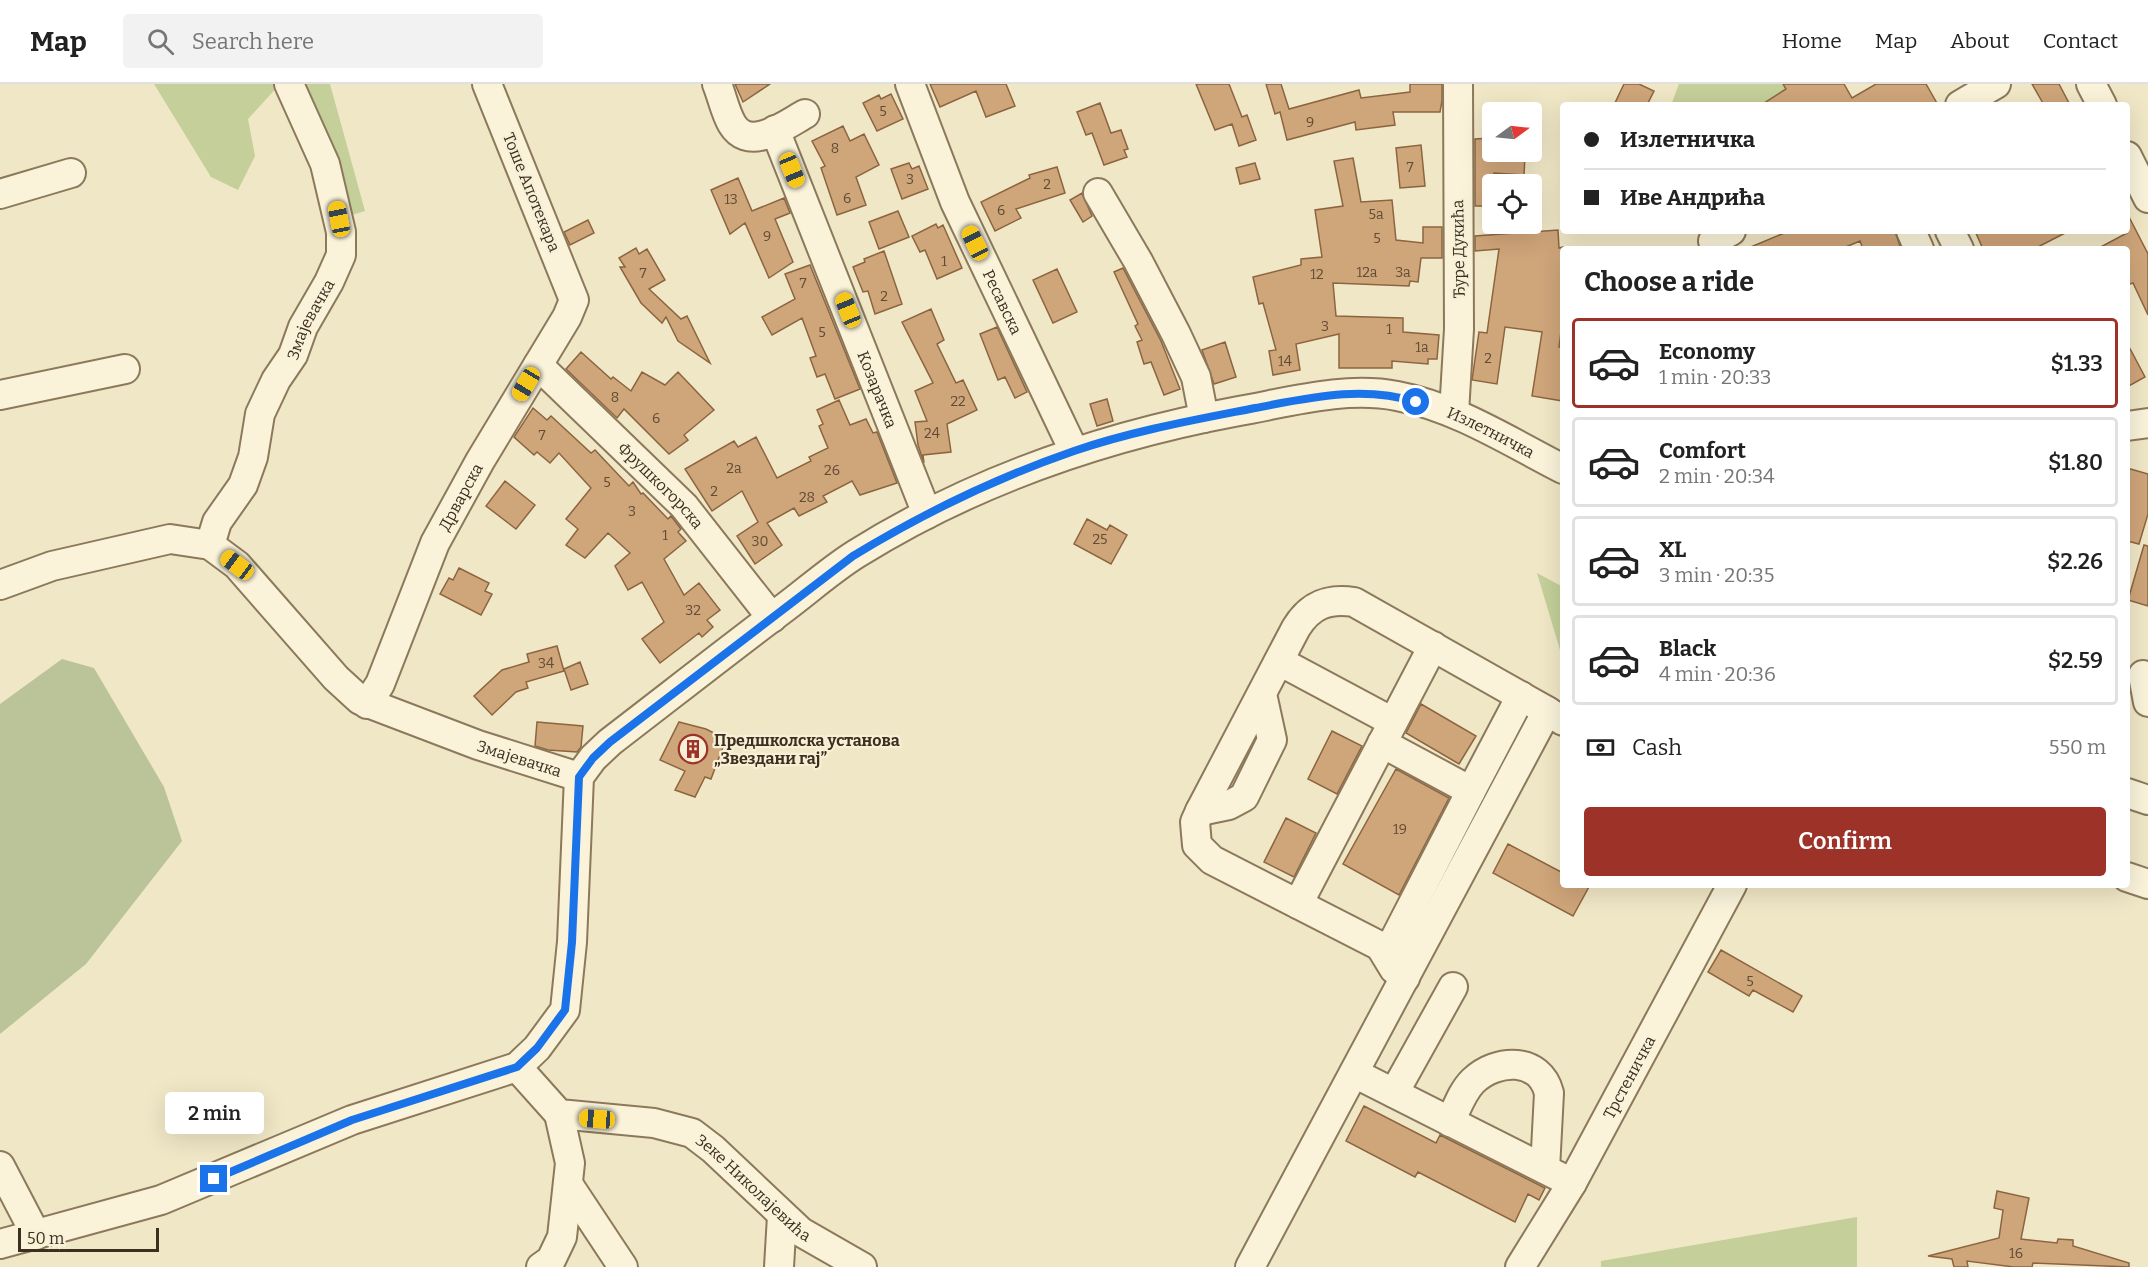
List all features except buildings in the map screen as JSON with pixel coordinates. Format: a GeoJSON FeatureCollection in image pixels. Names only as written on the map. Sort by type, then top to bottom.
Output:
{"type":"FeatureCollection","features":[{"type":"Feature","properties":{"kind":"street","name":"Змајевачка"},"geometry":{"type":"LineString","coordinates":[[210,545],[217,522],[243,485],[253,457],[260,414],[276,380],[293,355],[303,327],[329,282],[341,255],[342,232],[325,164],[289,84]]}},
{"type":"Feature","properties":{"kind":"street","name":"Тоше Апотекара"},"geometry":{"type":"LineString","coordinates":[[487,84],[574,300]]}},
{"type":"Feature","properties":{"kind":"street"},"geometry":{"type":"LineString","coordinates":[[717,84],[732,124],[742,135],[758,137],[805,114]]}},
{"type":"Feature","properties":{"kind":"street","name":"Ресавска"},"geometry":{"type":"LineString","coordinates":[[910,84],[955,202],[1074,451]]}},
{"type":"Feature","properties":{"kind":"street","name":"Ђуре Дукића"},"geometry":{"type":"LineString","coordinates":[[1454,413],[1459,329],[1458,84]]}},
{"type":"Feature","properties":{"kind":"street"},"geometry":{"type":"LineString","coordinates":[[1965,102],[1996,84]]}},
{"type":"Feature","properties":{"kind":"street"},"geometry":{"type":"LineString","coordinates":[[2091,84],[2100,102]]}},
{"type":"Feature","properties":{"kind":"street","name":"Козарачка"},"geometry":{"type":"LineString","coordinates":[[775,130],[927,514]]}},
{"type":"Feature","properties":{"kind":"street"},"geometry":{"type":"LineString","coordinates":[[2130,162],[2148,198]]}},
{"type":"Feature","properties":{"kind":"street"},"geometry":{"type":"LineString","coordinates":[[0,194],[71,173]]}},
{"type":"Feature","properties":{"kind":"street"},"geometry":{"type":"LineString","coordinates":[[1098,193],[1138,261],[1176,334],[1196,377],[1204,418]]}},
{"type":"Feature","properties":{"kind":"street","name":"Дрварска"},"geometry":{"type":"LineString","coordinates":[[367,704],[380,684],[435,543],[574,300]]}},
{"type":"Feature","properties":{"kind":"street","name":"Фрушкогорска"},"geometry":{"type":"LineString","coordinates":[[538,365],[684,506],[772,618]]}},
{"type":"Feature","properties":{"kind":"street"},"geometry":{"type":"LineString","coordinates":[[0,395],[125,369]]}},
{"type":"Feature","properties":{"kind":"street","name":"Излетничка"},"geometry":{"type":"LineString","coordinates":[[579,777],[593,758],[610,742],[853,556],[927,514],[978,489],[1074,451],[1204,418],[1325,396],[1360,393],[1397,396],[1454,413],[1560,467]]}},
{"type":"Feature","properties":{"kind":"street"},"geometry":{"type":"LineString","coordinates":[[2130,426],[2148,423]]}},
{"type":"Feature","properties":{"kind":"street","name":"Змајевачка"},"geometry":{"type":"LineString","coordinates":[[0,585],[52,566],[170,539],[210,545],[237,565],[336,678],[367,704],[478,745],[579,777]]}},
{"type":"Feature","properties":{"kind":"street"},"geometry":{"type":"LineString","coordinates":[[1250,1267],[1405,978],[1555,716],[1354,602],[1340,600],[1324,602],[1303,616],[1200,811],[1195,822],[1194,834],[1203,853],[1370,940],[1387,954],[1394,969],[1405,978]]}},
{"type":"Feature","properties":{"kind":"street"},"geometry":{"type":"LineString","coordinates":[[1298,904],[1433,646]]}},
{"type":"Feature","properties":{"kind":"street"},"geometry":{"type":"LineString","coordinates":[[1279,661],[1471,791]]}},
{"type":"Feature","properties":{"kind":"street"},"geometry":{"type":"LineString","coordinates":[[1387,954],[1521,696]]}},
{"type":"Feature","properties":{"kind":"street"},"geometry":{"type":"LineString","coordinates":[[0,1244],[161,1200],[352,1120],[517,1067],[537,1048],[565,1010],[572,942],[579,777]]}},
{"type":"Feature","properties":{"kind":"street"},"geometry":{"type":"LineString","coordinates":[[2130,794],[2148,800]]}},
{"type":"Feature","properties":{"kind":"street"},"geometry":{"type":"LineString","coordinates":[[2130,878],[2148,884]]}},
{"type":"Feature","properties":{"kind":"street","name":"Трстеничка"},"geometry":{"type":"LineString","coordinates":[[1520,1267],[1572,1183],[1730,888]]}},
{"type":"Feature","properties":{"kind":"street"},"geometry":{"type":"LineString","coordinates":[[1394,1093],[1453,987]]}},
{"type":"Feature","properties":{"kind":"street"},"geometry":{"type":"LineString","coordinates":[[1450,1122],[1464,1094],[1481,1075],[1493,1068],[1508,1066],[1532,1068],[1540,1073],[1549,1093],[1545,1169]]}},
{"type":"Feature","properties":{"kind":"street"},"geometry":{"type":"LineString","coordinates":[[517,1067],[559,1114],[570,1163],[562,1237],[551,1260],[541,1267]]}},
{"type":"Feature","properties":{"kind":"street"},"geometry":{"type":"LineString","coordinates":[[1354,1073],[1572,1183]]}},
{"type":"Feature","properties":{"kind":"street","name":"Зеке Николајевића"},"geometry":{"type":"LineString","coordinates":[[559,1114],[654,1123],[692,1133],[713,1149],[801,1232],[862,1267]]}},
{"type":"Feature","properties":{"kind":"street"},"geometry":{"type":"LineString","coordinates":[[0,1166],[36,1235]]}},
{"type":"Feature","properties":{"kind":"street"},"geometry":{"type":"LineString","coordinates":[[568,1184],[623,1267]]}},
{"type":"Feature","properties":{"kind":"street"},"geometry":{"type":"LineString","coordinates":[[779,1267],[782,1216]]}},
{"type":"Feature","properties":{"kind":"green space"},"geometry":{"type":"Polygon","coordinates":[[[154,84],[280,84],[248,119],[255,156],[238,190],[211,177],[154,84]]]}},
{"type":"Feature","properties":{"kind":"green space"},"geometry":{"type":"Polygon","coordinates":[[[303,84],[330,84],[365,211],[339,219],[303,84]]]}},
{"type":"Feature","properties":{"kind":"green space"},"geometry":{"type":"Polygon","coordinates":[[[1679,84],[1810,84],[1779,102],[1672,102],[1679,84]]]}},
{"type":"Feature","properties":{"kind":"green space"},"geometry":{"type":"Polygon","coordinates":[[[1537,573],[1560,585],[1560,650],[1537,573]]]}},
{"type":"Feature","properties":{"kind":"green space"},"geometry":{"type":"Polygon","coordinates":[[[62,659],[94,668],[164,787],[182,841],[86,964],[0,1034],[0,704],[62,659]]]}},
{"type":"Feature","properties":{"kind":"green space"},"geometry":{"type":"Polygon","coordinates":[[[1857,1217],[1857,1267],[1601,1267],[1601,1261],[1857,1217]]]}},
{"type":"Feature","properties":{"kind":"place","name":"Предшколска установа „Звездани гај”"},"geometry":{"type":"Point","coordinates":[693,749]}},
{"type":"Feature","properties":{"kind":"route"},"geometry":{"type":"LineString","coordinates":[[214,1179],[352,1120],[517,1067],[537,1048],[565,1010],[572,942],[579,777],[585,767],[610,742],[853,556],[927,514],[978,489],[1074,451],[1130,435],[1204,418],[1325,396],[1360,393],[1397,396],[1416,402]]}}]}
